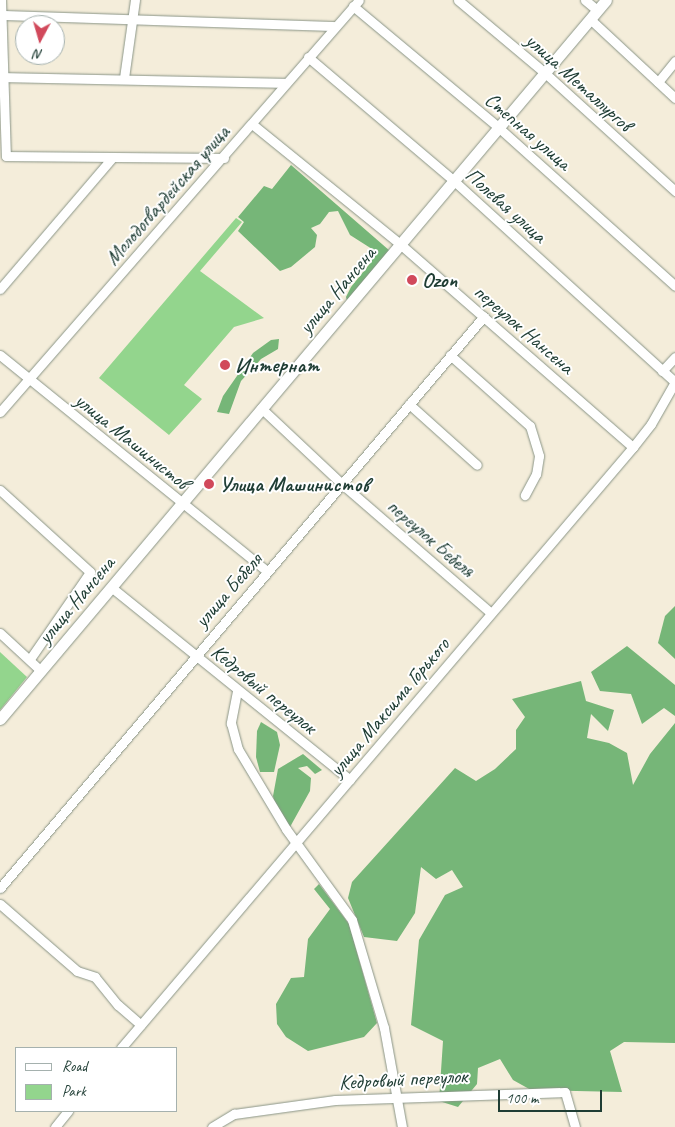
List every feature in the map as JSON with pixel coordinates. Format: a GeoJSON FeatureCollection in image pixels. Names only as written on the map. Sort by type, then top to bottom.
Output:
{"type":"FeatureCollection","features":[{"type":"Feature","properties":{"kind":"main road","name":"улица Нансена"},"geometry":{"type":"LineString","coordinates":[[0,719],[606,0]]}},
{"type":"Feature","properties":{"kind":"street"},"geometry":{"type":"LineString","coordinates":[[1,0],[6,156],[111,159],[224,158]]}},
{"type":"Feature","properties":{"kind":"street"},"geometry":{"type":"LineString","coordinates":[[124,78],[134,18],[135,0]]}},
{"type":"Feature","properties":{"kind":"street","name":"улица Металлургов"},"geometry":{"type":"LineString","coordinates":[[458,0],[545,73],[675,191]]}},
{"type":"Feature","properties":{"kind":"street"},"geometry":{"type":"LineString","coordinates":[[585,0],[594,15],[675,98]]}},
{"type":"Feature","properties":{"kind":"street","name":"Молодогвардейская улица"},"geometry":{"type":"LineString","coordinates":[[0,412],[224,158],[308,57],[356,3]]}},
{"type":"Feature","properties":{"kind":"street","name":"Степная улица"},"geometry":{"type":"LineString","coordinates":[[356,3],[675,286]]}},
{"type":"Feature","properties":{"kind":"street"},"geometry":{"type":"LineString","coordinates":[[1,15],[335,26]]}},
{"type":"Feature","properties":{"kind":"street","name":"Полевая улица"},"geometry":{"type":"LineString","coordinates":[[308,57],[453,180],[675,382]]}},
{"type":"Feature","properties":{"kind":"street"},"geometry":{"type":"LineString","coordinates":[[658,82],[675,61]]}},
{"type":"Feature","properties":{"kind":"street"},"geometry":{"type":"LineString","coordinates":[[3,77],[124,78],[286,83]]}},
{"type":"Feature","properties":{"kind":"street","name":"переулок Нансена"},"geometry":{"type":"LineString","coordinates":[[252,124],[400,244],[633,447]]}},
{"type":"Feature","properties":{"kind":"street"},"geometry":{"type":"LineString","coordinates":[[0,288],[111,159]]}},
{"type":"Feature","properties":{"kind":"street","name":"улица Бебеля"},"geometry":{"type":"LineString","coordinates":[[0,888],[194,656],[484,316]]}},
{"type":"Feature","properties":{"kind":"street","name":"улица Машинистов"},"geometry":{"type":"LineString","coordinates":[[0,355],[267,571]]}},
{"type":"Feature","properties":{"kind":"street"},"geometry":{"type":"LineString","coordinates":[[450,355],[530,426],[539,456],[536,474],[526,495]]}},
{"type":"Feature","properties":{"kind":"street"},"geometry":{"type":"LineString","coordinates":[[662,371],[675,357]]}},
{"type":"Feature","properties":{"kind":"street","name":"улица Максима Горького"},"geometry":{"type":"LineString","coordinates":[[122,1047],[633,447],[652,424],[675,382]]}},
{"type":"Feature","properties":{"kind":"street"},"geometry":{"type":"LineString","coordinates":[[409,404],[477,465]]}},
{"type":"Feature","properties":{"kind":"street","name":"переулок Бебеля"},"geometry":{"type":"LineString","coordinates":[[261,408],[342,484],[491,613]]}},
{"type":"Feature","properties":{"kind":"street"},"geometry":{"type":"LineString","coordinates":[[0,490],[90,572],[30,659]]}},
{"type":"Feature","properties":{"kind":"street","name":"Кедровый переулок"},"geometry":{"type":"LineString","coordinates":[[111,587],[194,656],[350,780]]}},
{"type":"Feature","properties":{"kind":"street"},"geometry":{"type":"LineString","coordinates":[[0,633],[41,671]]}},
{"type":"Feature","properties":{"kind":"street"},"geometry":{"type":"LineString","coordinates":[[237,690],[231,723],[238,749],[296,843],[352,920],[384,1028],[402,1127]]}},
{"type":"Feature","properties":{"kind":"street"},"geometry":{"type":"LineString","coordinates":[[0,904],[77,971],[95,977],[118,1005],[141,1025]]}},
{"type":"Feature","properties":{"kind":"street","name":"Кедровый переулок"},"geometry":{"type":"LineString","coordinates":[[212,1127],[234,1114],[264,1108],[335,1100],[565,1092],[575,1127]]}},
{"type":"Feature","properties":{"kind":"street"},"geometry":{"type":"LineString","coordinates":[[55,1127],[67,1112]]}},
{"type":"Feature","properties":{"kind":"green space"},"geometry":{"type":"Polygon","coordinates":[[[291,165],[390,251],[347,301],[346,297],[351,287],[372,261],[372,249],[350,235],[338,211],[329,212],[320,224],[311,228],[317,235],[315,247],[291,267],[280,271],[238,231],[244,222],[238,217],[264,186],[272,189],[291,165]]]}},
{"type":"Feature","properties":{"kind":"green space"},"geometry":{"type":"Polygon","coordinates":[[[236,218],[242,222],[200,271],[264,318],[234,327],[184,385],[202,399],[169,435],[99,378],[236,218]]]}},
{"type":"Feature","properties":{"kind":"green space"},"geometry":{"type":"Polygon","coordinates":[[[279,339],[278,349],[261,359],[241,381],[229,414],[217,412],[223,396],[253,353],[271,340],[279,339]]]}},
{"type":"Feature","properties":{"kind":"green space"},"geometry":{"type":"Polygon","coordinates":[[[675,606],[675,659],[658,643],[665,616],[675,606]]]}},
{"type":"Feature","properties":{"kind":"green space"},"geometry":{"type":"Polygon","coordinates":[[[627,646],[675,685],[675,716],[664,708],[642,724],[631,694],[600,691],[591,672],[627,646]]]}},
{"type":"Feature","properties":{"kind":"green space"},"geometry":{"type":"Polygon","coordinates":[[[0,652],[27,677],[0,710],[0,652]]]}},
{"type":"Feature","properties":{"kind":"green space"},"geometry":{"type":"Polygon","coordinates":[[[581,681],[586,701],[614,710],[608,731],[591,714],[587,738],[609,743],[627,753],[633,785],[650,754],[675,723],[675,1043],[624,1042],[610,1051],[622,1092],[531,1090],[513,1080],[500,1059],[478,1068],[477,1084],[458,1107],[439,1101],[443,1041],[411,1025],[419,940],[445,895],[463,887],[452,870],[436,879],[421,867],[415,913],[397,941],[364,937],[348,898],[352,882],[455,768],[476,781],[495,769],[516,749],[516,730],[525,717],[512,699],[581,681]]]}},
{"type":"Feature","properties":{"kind":"green space"},"geometry":{"type":"Polygon","coordinates":[[[261,722],[277,732],[280,745],[274,772],[260,772],[256,757],[257,731],[261,722]]]}},
{"type":"Feature","properties":{"kind":"green space"},"geometry":{"type":"Polygon","coordinates":[[[303,754],[322,770],[315,774],[307,766],[298,768],[311,778],[310,791],[290,827],[275,805],[273,796],[278,769],[303,754]]]}},
{"type":"Feature","properties":{"kind":"green space"},"geometry":{"type":"Polygon","coordinates":[[[319,884],[349,924],[377,1023],[364,1037],[308,1051],[286,1037],[277,1024],[276,1004],[291,978],[304,977],[308,939],[330,909],[314,889],[319,884]]]}},
{"type":"Feature","properties":{"kind":"place","name":"Ozon"},"geometry":{"type":"Point","coordinates":[412,280]}},
{"type":"Feature","properties":{"kind":"place","name":"Интернат"},"geometry":{"type":"Point","coordinates":[225,365]}},
{"type":"Feature","properties":{"kind":"place","name":"Улица Машинистов"},"geometry":{"type":"Point","coordinates":[209,484]}}]}
